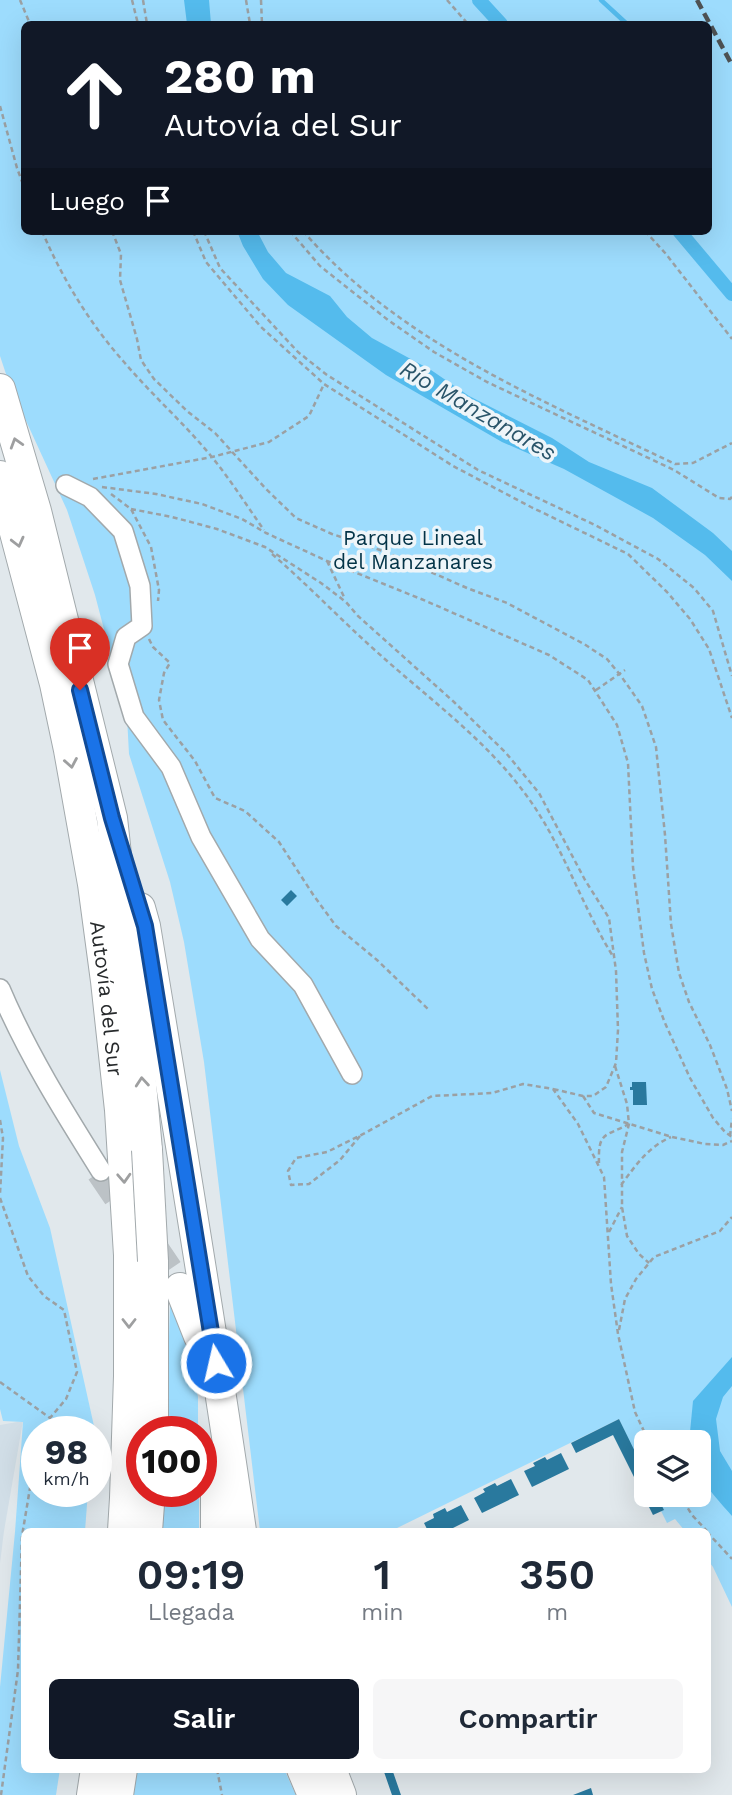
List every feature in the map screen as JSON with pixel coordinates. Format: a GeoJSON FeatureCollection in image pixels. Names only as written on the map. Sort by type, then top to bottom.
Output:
{"type":"FeatureCollection","features":[{"type":"Feature","properties":{"kind":"highway","name":"Autovía del Sur"},"geometry":{"type":"LineString","coordinates":[[0,389],[36,511],[112,818],[131,974],[147,1150],[153,1261],[153,1416]]}},
{"type":"Feature","properties":{"kind":"highway","name":"Autovía del Sur"},"geometry":{"type":"LineString","coordinates":[[0,476],[55,684],[69,750],[93,884],[106,981],[120,1110],[129,1255],[129,1376],[122,1528]]}},
{"type":"Feature","properties":{"kind":"highway"},"geometry":{"type":"LineString","coordinates":[[112,818],[145,926],[241,1528]]}},
{"type":"Feature","properties":{"kind":"highway"},"geometry":{"type":"LineString","coordinates":[[180,1288],[206,1363],[214,1416]]}},
{"type":"Feature","properties":{"kind":"highway"},"geometry":{"type":"LineString","coordinates":[[217,1434],[233,1528]]}},
{"type":"Feature","properties":{"kind":"highway"},"geometry":{"type":"LineString","coordinates":[[147,1528],[148,1507]]}},
{"type":"Feature","properties":{"kind":"highway"},"geometry":{"type":"LineString","coordinates":[[216,1507],[216,1528]]}},
{"type":"Feature","properties":{"kind":"highway"},"geometry":{"type":"LineString","coordinates":[[92,1795],[95,1773]]}},
{"type":"Feature","properties":{"kind":"highway"},"geometry":{"type":"LineString","coordinates":[[118,1795],[121,1773]]}},
{"type":"Feature","properties":{"kind":"highway"},"geometry":{"type":"LineString","coordinates":[[304,1773],[313,1795]]}},
{"type":"Feature","properties":{"kind":"highway"},"geometry":{"type":"LineString","coordinates":[[333,1773],[341,1795]]}},
{"type":"Feature","properties":{"kind":"street"},"geometry":{"type":"LineString","coordinates":[[66,485],[90,497],[123,531],[131,553],[140,586],[142,626],[126,637],[118,664],[134,717],[171,767],[201,837],[260,939],[303,985],[352,1074]]}},
{"type":"Feature","properties":{"kind":"street"},"geometry":{"type":"LineString","coordinates":[[0,989],[35,1062],[101,1171]]}},
{"type":"Feature","properties":{"kind":"path"},"geometry":{"type":"LineString","coordinates":[[20,0],[29,21]]}},
{"type":"Feature","properties":{"kind":"path"},"geometry":{"type":"LineString","coordinates":[[132,0],[137,21]]}},
{"type":"Feature","properties":{"kind":"path"},"geometry":{"type":"LineString","coordinates":[[143,0],[146,21]]}},
{"type":"Feature","properties":{"kind":"path"},"geometry":{"type":"LineString","coordinates":[[246,0],[250,21]]}},
{"type":"Feature","properties":{"kind":"path"},"geometry":{"type":"LineString","coordinates":[[261,0],[262,21]]}},
{"type":"Feature","properties":{"kind":"path"},"geometry":{"type":"LineString","coordinates":[[447,0],[465,21]]}},
{"type":"Feature","properties":{"kind":"path"},"geometry":{"type":"LineString","coordinates":[[0,106],[21,179]]}},
{"type":"Feature","properties":{"kind":"path"},"geometry":{"type":"LineString","coordinates":[[44,235],[87,316],[124,363],[212,457],[267,533]]}},
{"type":"Feature","properties":{"kind":"path"},"geometry":{"type":"LineString","coordinates":[[113,235],[121,254],[120,280],[141,360],[154,379],[215,433],[296,518],[507,603],[584,644],[607,659],[620,674],[642,706],[656,747],[671,923],[679,973],[727,1089],[732,1111]]}},
{"type":"Feature","properties":{"kind":"path"},"geometry":{"type":"LineString","coordinates":[[195,235],[206,262],[261,327],[324,384],[453,466],[628,554],[667,592],[690,619],[709,649],[732,719]]}},
{"type":"Feature","properties":{"kind":"path"},"geometry":{"type":"LineString","coordinates":[[206,235],[220,268],[298,352],[327,375],[478,470],[605,530],[658,559],[694,588],[713,611],[732,676]]}},
{"type":"Feature","properties":{"kind":"path"},"geometry":{"type":"LineString","coordinates":[[293,235],[320,266],[388,320],[434,352],[487,382],[674,470],[719,498],[732,497]]}},
{"type":"Feature","properties":{"kind":"path"},"geometry":{"type":"LineString","coordinates":[[307,235],[326,257],[376,300],[434,341],[520,389],[675,464],[693,463],[732,443]]}},
{"type":"Feature","properties":{"kind":"path"},"geometry":{"type":"LineString","coordinates":[[649,235],[732,339]]}},
{"type":"Feature","properties":{"kind":"path"},"geometry":{"type":"LineString","coordinates":[[66,485],[212,457],[269,442],[309,416],[324,384]]}},
{"type":"Feature","properties":{"kind":"path"},"geometry":{"type":"LineString","coordinates":[[101,487],[156,494],[202,504],[242,519],[327,561],[549,655],[588,680],[617,725],[628,763],[632,867],[652,989],[690,1078],[713,1118],[731,1138]]}},
{"type":"Feature","properties":{"kind":"path"},"geometry":{"type":"LineString","coordinates":[[131,509],[217,529],[265,547],[346,602],[358,616],[454,702],[539,793],[585,880],[609,918],[615,958],[618,1030],[615,1066],[606,1087],[593,1096],[523,1084],[492,1093],[432,1096],[327,1152],[296,1158],[288,1171],[291,1185],[310,1184],[340,1160],[360,1136]]}},
{"type":"Feature","properties":{"kind":"path"},"geometry":{"type":"LineString","coordinates":[[265,547],[376,651],[477,740],[515,780],[554,842],[598,931],[615,958]]}},
{"type":"Feature","properties":{"kind":"path"},"geometry":{"type":"LineString","coordinates":[[327,561],[346,602]]}},
{"type":"Feature","properties":{"kind":"path"},"geometry":{"type":"LineString","coordinates":[[153,647],[170,663],[164,673],[159,700],[163,720],[195,761],[215,798],[246,811],[279,842],[336,926],[377,960],[428,1009]]}},
{"type":"Feature","properties":{"kind":"path"},"geometry":{"type":"LineString","coordinates":[[595,691],[625,670]]}},
{"type":"Feature","properties":{"kind":"path"},"geometry":{"type":"LineString","coordinates":[[615,1066],[628,1104],[629,1124],[622,1152],[621,1185],[627,1236],[649,1263]]}},
{"type":"Feature","properties":{"kind":"path"},"geometry":{"type":"LineString","coordinates":[[553,1089],[578,1124],[604,1177],[611,1284],[618,1334],[635,1412],[643,1430]]}},
{"type":"Feature","properties":{"kind":"path"},"geometry":{"type":"LineString","coordinates":[[583,1096],[594,1113],[705,1144],[723,1145],[731,1138],[732,1119]]}},
{"type":"Feature","properties":{"kind":"path"},"geometry":{"type":"LineString","coordinates":[[0,1120],[3,1138],[0,1196],[28,1276],[44,1296],[64,1310],[77,1372],[65,1399],[52,1416]]}},
{"type":"Feature","properties":{"kind":"path"},"geometry":{"type":"LineString","coordinates":[[599,1166],[598,1148],[603,1138],[610,1131],[629,1124]]}},
{"type":"Feature","properties":{"kind":"path"},"geometry":{"type":"LineString","coordinates":[[621,1185],[645,1154],[659,1142],[672,1136]]}},
{"type":"Feature","properties":{"kind":"path"},"geometry":{"type":"LineString","coordinates":[[607,1234],[622,1207]]}},
{"type":"Feature","properties":{"kind":"path"},"geometry":{"type":"LineString","coordinates":[[618,1334],[625,1299],[636,1279],[654,1257],[720,1231],[732,1217]]}},
{"type":"Feature","properties":{"kind":"path"},"geometry":{"type":"LineString","coordinates":[[0,1382],[46,1416]]}},
{"type":"Feature","properties":{"kind":"path"},"geometry":{"type":"LineString","coordinates":[[23,1528],[27,1507]]}},
{"type":"Feature","properties":{"kind":"path"},"geometry":{"type":"LineString","coordinates":[[687,1507],[703,1528]]}},
{"type":"Feature","properties":{"kind":"path"},"geometry":{"type":"LineString","coordinates":[[711,1536],[732,1559]]}},
{"type":"Feature","properties":{"kind":"path"},"geometry":{"type":"LineString","coordinates":[[1,1795],[18,1670],[21,1570]]}},
{"type":"Feature","properties":{"kind":"path"},"geometry":{"type":"LineString","coordinates":[[218,1773],[222,1795]]}},
{"type":"Feature","properties":{"kind":"shaded area"},"geometry":{"type":"Polygon","coordinates":[[[21,1421],[0,1563],[0,1425],[21,1421]]]}},
{"type":"Feature","properties":{"kind":"green space","name":"Parque Lineal del Manzanares"},"geometry":{"type":"Polygon","coordinates":[[[0,0],[732,0],[732,1607],[711,1564],[711,1528],[682,1528],[675,1519],[667,1523],[659,1507],[711,1507],[711,1430],[634,1430],[634,1452],[619,1419],[397,1528],[260,1528],[204,1062],[184,942],[170,882],[129,754],[127,717],[95,595],[67,510],[10,386],[0,356],[0,0]]]}},
{"type":"Feature","properties":{"kind":"green space"},"geometry":{"type":"Polygon","coordinates":[[[0,1070],[19,1146],[50,1228],[92,1416],[21,1416],[21,1422],[3,1421],[0,1409],[0,1070]]]}},
{"type":"Feature","properties":{"kind":"green space"},"geometry":{"type":"Polygon","coordinates":[[[170,1305],[186,1343],[198,1397],[198,1416],[167,1416],[170,1305]]]}},
{"type":"Feature","properties":{"kind":"green space"},"geometry":{"type":"Polygon","coordinates":[[[21,1450],[21,1507],[87,1507],[85,1528],[21,1528],[21,1773],[59,1773],[56,1795],[0,1795],[0,1687],[21,1450]]]}},
{"type":"Feature","properties":{"kind":"green space"},"geometry":{"type":"Polygon","coordinates":[[[163,1507],[199,1507],[199,1528],[162,1528],[163,1507]]]}},
{"type":"Feature","properties":{"kind":"green space"},"geometry":{"type":"Polygon","coordinates":[[[135,1773],[286,1773],[296,1795],[132,1795],[135,1773]]]}},
{"type":"Feature","properties":{"kind":"water"},"geometry":{"type":"Polygon","coordinates":[[[184,0],[209,0],[211,21],[187,21],[184,0]]]}},
{"type":"Feature","properties":{"kind":"water","name":"Río Manzanares"},"geometry":{"type":"Polygon","coordinates":[[[239,235],[259,235],[268,252],[286,273],[330,296],[347,317],[372,338],[431,370],[469,396],[552,438],[589,462],[652,488],[713,533],[732,551],[732,581],[705,555],[653,518],[564,469],[502,442],[386,375],[288,305],[263,279],[239,235]]]}},
{"type":"Feature","properties":{"kind":"water"},"geometry":{"type":"Polygon","coordinates":[[[732,1357],[732,1386],[723,1397],[716,1419],[720,1451],[732,1471],[732,1516],[711,1490],[711,1430],[690,1430],[693,1401],[732,1357]]]}},
{"type":"Feature","properties":{"kind":"building"},"geometry":{"type":"Polygon","coordinates":[[[291,890],[297,896],[287,906],[281,900],[291,890]]]}},
{"type":"Feature","properties":{"kind":"building"},"geometry":{"type":"Polygon","coordinates":[[[632,1082],[646,1082],[647,1105],[633,1105],[633,1090],[630,1090],[632,1082]]]}},
{"type":"Feature","properties":{"kind":"building"},"geometry":{"type":"Polygon","coordinates":[[[619,1419],[634,1450],[634,1477],[613,1435],[576,1453],[571,1443],[619,1419]]]}},
{"type":"Feature","properties":{"kind":"building"},"geometry":{"type":"Polygon","coordinates":[[[561,1453],[569,1469],[532,1487],[524,1471],[545,1457],[547,1460],[561,1453]]]}},
{"type":"Feature","properties":{"kind":"building"},"geometry":{"type":"Polygon","coordinates":[[[511,1479],[519,1495],[482,1513],[474,1498],[485,1492],[483,1489],[511,1479]]]}},
{"type":"Feature","properties":{"kind":"building"},"geometry":{"type":"Polygon","coordinates":[[[461,1505],[469,1520],[453,1528],[426,1528],[424,1523],[434,1518],[433,1514],[445,1508],[447,1512],[461,1505]]]}},
{"type":"Feature","properties":{"kind":"building"},"geometry":{"type":"Polygon","coordinates":[[[649,1507],[662,1507],[664,1510],[653,1515],[649,1507]]]}},
{"type":"Feature","properties":{"kind":"building"},"geometry":{"type":"Polygon","coordinates":[[[384,1773],[393,1773],[401,1795],[392,1795],[384,1773]]]}},
{"type":"Feature","properties":{"kind":"building"},"geometry":{"type":"Polygon","coordinates":[[[591,1788],[593,1795],[573,1795],[591,1788]]]}},
{"type":"Feature","properties":{"kind":"waterway"},"geometry":{"type":"LineString","coordinates":[[479,0],[498,21]]}},
{"type":"Feature","properties":{"kind":"waterway"},"geometry":{"type":"LineString","coordinates":[[601,0],[624,21]]}},
{"type":"Feature","properties":{"kind":"waterway"},"geometry":{"type":"LineString","coordinates":[[682,235],[732,294]]}},
{"type":"Feature","properties":{"kind":"tunnel"},"geometry":{"type":"LineString","coordinates":[[101,1171],[180,1288]]}},
{"type":"Feature","properties":{"kind":"railway"},"geometry":{"type":"LineString","coordinates":[[697,0],[708,21]]}},
{"type":"Feature","properties":{"kind":"railway"},"geometry":{"type":"LineString","coordinates":[[712,28],[732,65]]}},
{"type":"Feature","properties":{"kind":"route"},"geometry":{"type":"LineString","coordinates":[[80,690],[112,818],[145,926],[216,1363]]}}]}
